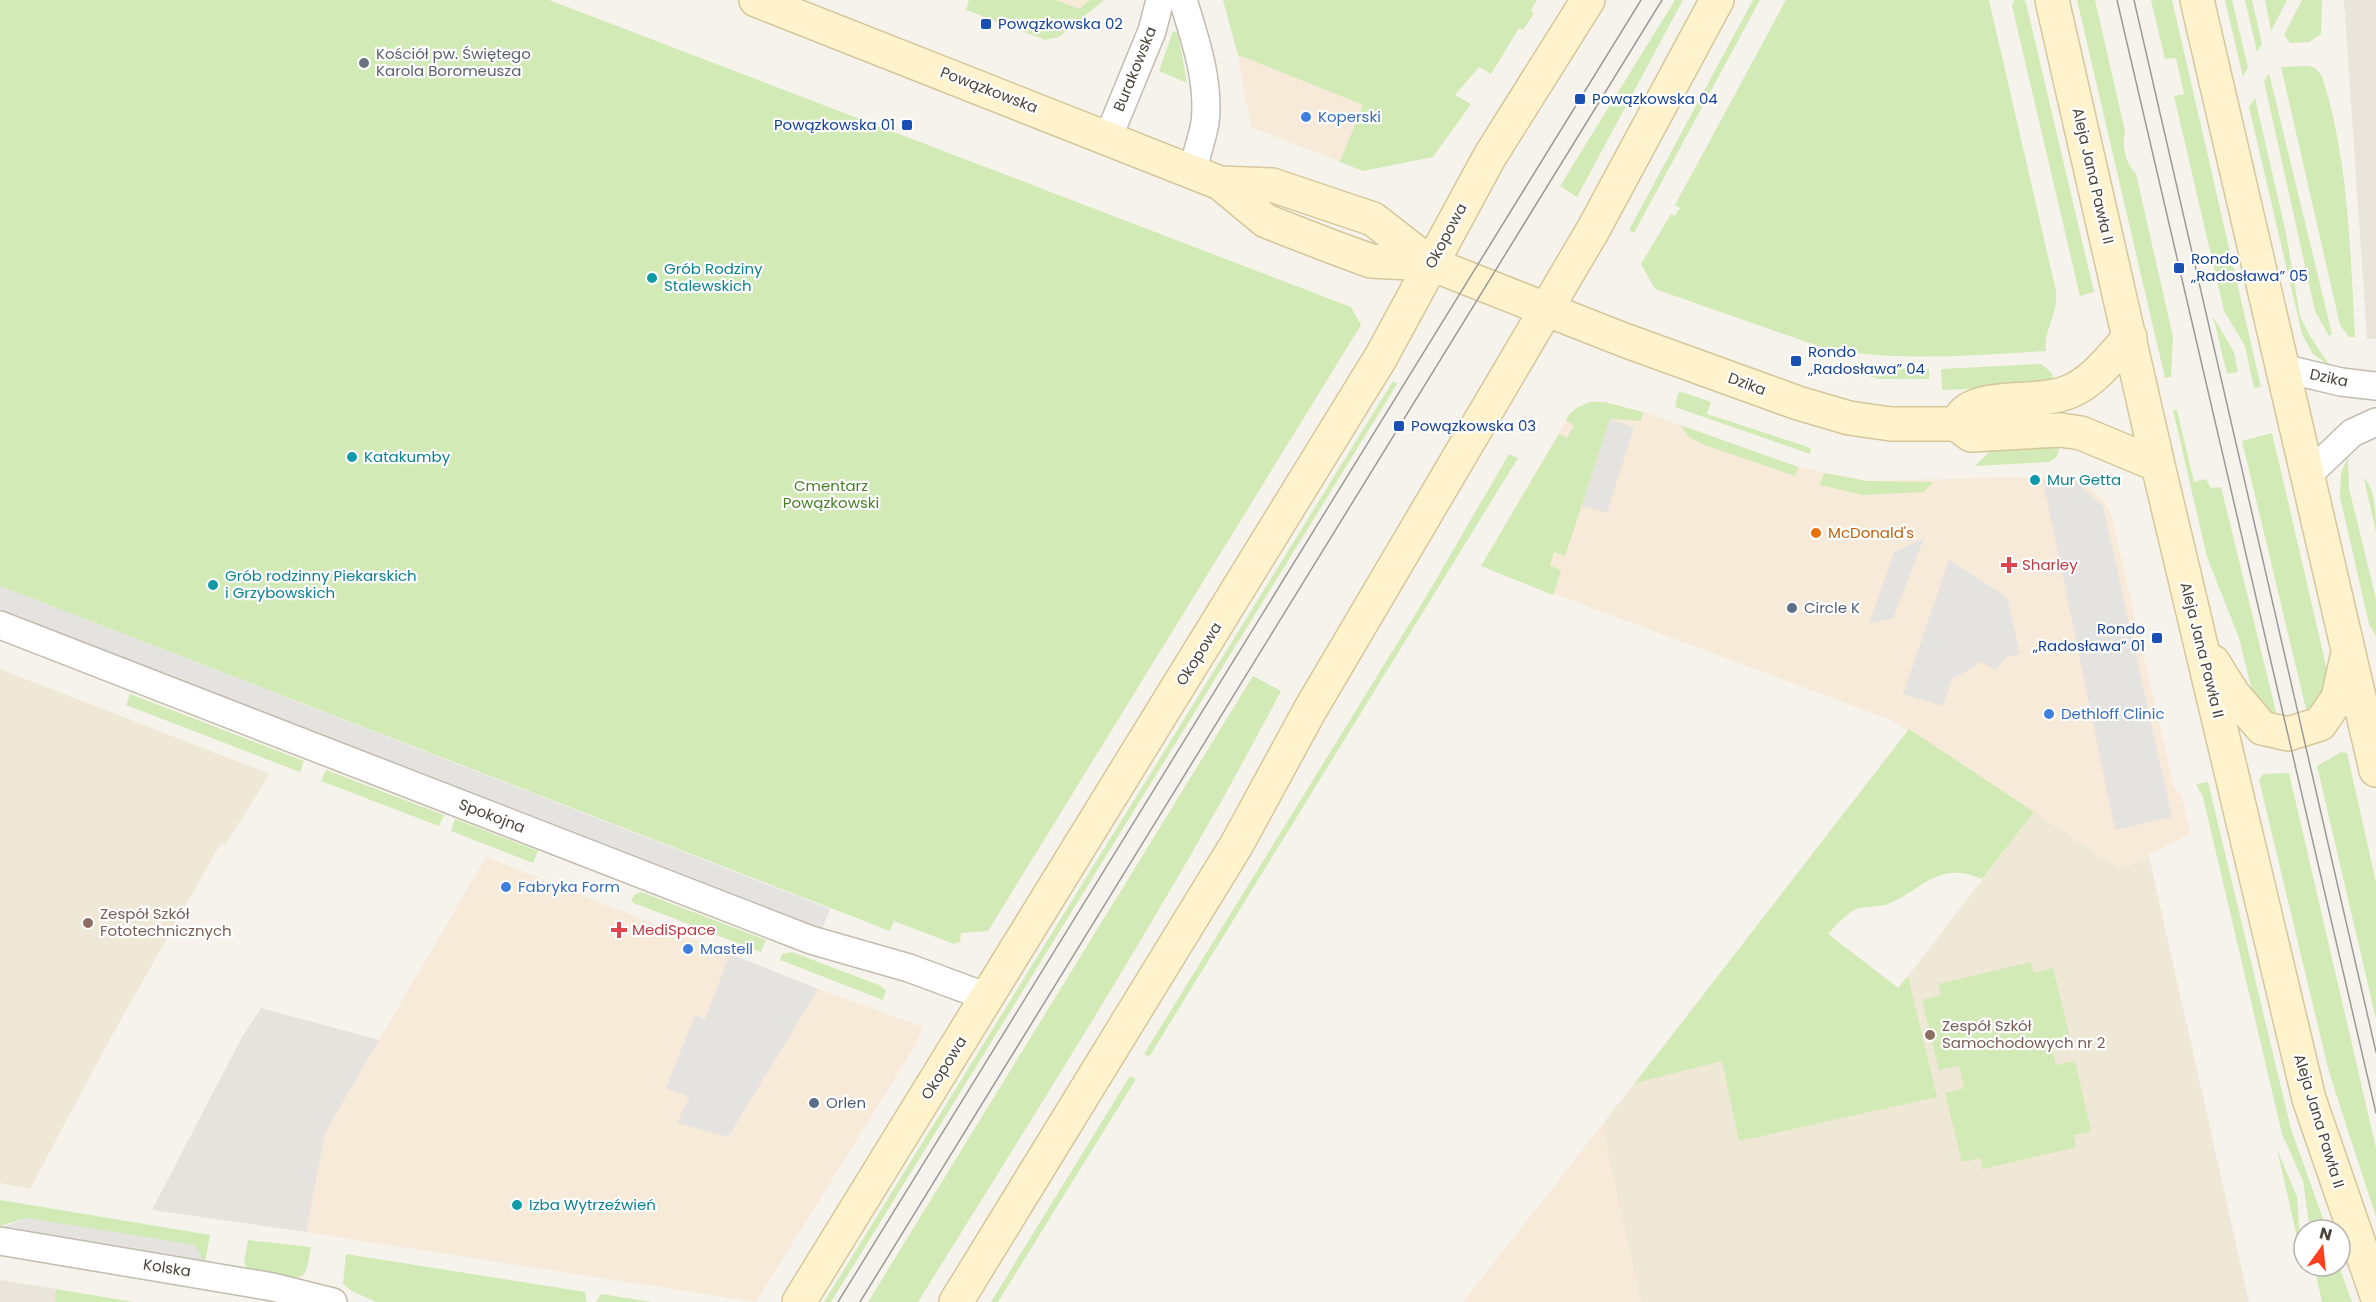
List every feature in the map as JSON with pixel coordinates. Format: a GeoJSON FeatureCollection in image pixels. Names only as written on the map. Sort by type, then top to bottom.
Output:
{"type":"FeatureCollection","features":[{"type":"Feature","properties":{"kind":"main road","name":"Powązkowska"},"geometry":{"type":"LineString","coordinates":[[756,0],[1206,177],[1266,221],[1371,261],[1431,264],[1546,309]]}},
{"type":"Feature","properties":{"kind":"main road","name":"Okopowa"},"geometry":{"type":"LineString","coordinates":[[799,1302],[1382,357],[1490,156],[1588,0]]}},
{"type":"Feature","properties":{"kind":"main road"},"geometry":{"type":"LineString","coordinates":[[956,1302],[1237,844],[1310,710],[1598,222],[1717,0]]}},
{"type":"Feature","properties":{"kind":"main road","name":"Aleja Jana Pawła II"},"geometry":{"type":"LineString","coordinates":[[2052,0],[2158,465],[2309,1099],[2376,1293]]}},
{"type":"Feature","properties":{"kind":"main road"},"geometry":{"type":"LineString","coordinates":[[2197,0],[2376,770]]}},
{"type":"Feature","properties":{"kind":"main road","name":"Dzika"},"geometry":{"type":"LineString","coordinates":[[1546,309],[1776,395],[1849,418],[1891,424],[1956,424],[1971,435],[2060,430],[2081,433],[2158,465]]}},
{"type":"Feature","properties":{"kind":"main road"},"geometry":{"type":"LineString","coordinates":[[1956,424],[1967,411],[1979,405],[2057,397],[2073,390],[2095,374],[2130,337]]}},
{"type":"Feature","properties":{"kind":"main road"},"geometry":{"type":"LineString","coordinates":[[2200,640],[2233,694],[2262,728],[2288,734],[2320,724],[2338,698],[2348,652]]}},
{"type":"Feature","properties":{"kind":"street","name":"Burakowska"},"geometry":{"type":"LineString","coordinates":[[1108,138],[1152,31],[1160,0]]}},
{"type":"Feature","properties":{"kind":"street"},"geometry":{"type":"LineString","coordinates":[[1184,0],[1203,75],[1206,102],[1204,124],[1206,177]]}},
{"type":"Feature","properties":{"kind":"street","name":"Dzika"},"geometry":{"type":"LineString","coordinates":[[2282,368],[2341,382],[2376,386]]}},
{"type":"Feature","properties":{"kind":"street"},"geometry":{"type":"LineString","coordinates":[[2307,476],[2352,434],[2376,422]]}},
{"type":"Feature","properties":{"kind":"street","name":"Spokojna"},"geometry":{"type":"LineString","coordinates":[[0,625],[792,932],[909,968],[987,997]]}},
{"type":"Feature","properties":{"kind":"street","name":"Kolska"},"geometry":{"type":"LineString","coordinates":[[0,1241],[273,1287],[333,1302]]}},
{"type":"Feature","properties":{"kind":"shaded area"},"geometry":{"type":"Polygon","coordinates":[[[1056,0],[1095,0],[1079,9],[1056,0]]]}},
{"type":"Feature","properties":{"kind":"shaded area"},"geometry":{"type":"Polygon","coordinates":[[[2344,0],[2376,0],[2376,339],[2367,339],[2344,0]]]}},
{"type":"Feature","properties":{"kind":"shaded area"},"geometry":{"type":"Polygon","coordinates":[[[1238,55],[1363,105],[1340,162],[1251,127],[1238,55]]]}},
{"type":"Feature","properties":{"kind":"shaded area"},"geometry":{"type":"Polygon","coordinates":[[[1591,402],[1604,402],[1643,412],[1798,467],[1867,481],[2075,476],[2103,499],[2111,514],[2174,788],[2182,796],[2190,834],[2120,869],[1893,721],[1481,566],[1570,414],[1575,408],[1591,402]]]}},
{"type":"Feature","properties":{"kind":"shaded area"},"geometry":{"type":"Polygon","coordinates":[[[1610,419],[1634,427],[1607,513],[1582,506],[1610,419]]]}},
{"type":"Feature","properties":{"kind":"shaded area"},"geometry":{"type":"Polygon","coordinates":[[[2066,478],[2076,482],[2103,506],[2172,817],[2115,830],[2043,480],[2066,478]]]}},
{"type":"Feature","properties":{"kind":"shaded area"},"geometry":{"type":"Polygon","coordinates":[[[1924,538],[1893,618],[1869,624],[1894,552],[1924,538]]]}},
{"type":"Feature","properties":{"kind":"shaded area"},"geometry":{"type":"Polygon","coordinates":[[[1949,560],[2007,597],[2020,654],[2005,658],[1996,671],[1982,662],[1952,679],[1943,706],[1903,694],[1949,560]]]}},
{"type":"Feature","properties":{"kind":"shaded area"},"geometry":{"type":"Polygon","coordinates":[[[0,586],[830,909],[822,929],[0,610],[0,586]]]}},
{"type":"Feature","properties":{"kind":"shaded area","name":"Zespół Szkół Fototechnicznych"},"geometry":{"type":"Polygon","coordinates":[[[0,669],[270,774],[225,845],[221,843],[110,1039],[30,1189],[0,1183],[0,669]]]}},
{"type":"Feature","properties":{"kind":"shaded area","name":"Zespół Szkół Samochodowych nr 2"},"geometry":{"type":"Polygon","coordinates":[[[2034,812],[2120,869],[2149,856],[2249,1302],[1641,1302],[1602,1125],[1779,898],[1899,988],[2034,812]]]}},
{"type":"Feature","properties":{"kind":"shaded area"},"geometry":{"type":"Polygon","coordinates":[[[486,857],[818,989],[923,1027],[913,1049],[756,1302],[306,1232],[325,1133],[486,857]]]}},
{"type":"Feature","properties":{"kind":"shaded area"},"geometry":{"type":"Polygon","coordinates":[[[730,954],[818,989],[728,1137],[677,1123],[689,1097],[666,1088],[695,1015],[705,1019],[730,954]]]}},
{"type":"Feature","properties":{"kind":"shaded area"},"geometry":{"type":"Polygon","coordinates":[[[261,1008],[379,1040],[325,1133],[306,1232],[152,1210],[242,1037],[261,1008]]]}},
{"type":"Feature","properties":{"kind":"shaded area"},"geometry":{"type":"Polygon","coordinates":[[[1635,1083],[1747,1302],[1463,1302],[1635,1083]]]}},
{"type":"Feature","properties":{"kind":"shaded area"},"geometry":{"type":"Polygon","coordinates":[[[27,1218],[195,1245],[205,1263],[0,1228],[27,1218]]]}},
{"type":"Feature","properties":{"kind":"shaded area"},"geometry":{"type":"Polygon","coordinates":[[[0,1280],[56,1289],[55,1302],[0,1302],[0,1280]]]}},
{"type":"Feature","properties":{"kind":"green space","name":"Cmentarz Powązkowski"},"geometry":{"type":"Polygon","coordinates":[[[0,0],[549,0],[1351,307],[1361,325],[988,931],[961,933],[960,942],[954,944],[894,921],[890,931],[0,586],[0,0]]]}},
{"type":"Feature","properties":{"kind":"green space"},"geometry":{"type":"Polygon","coordinates":[[[969,0],[1056,0],[1079,9],[1090,0],[1104,0],[1059,37],[1045,40],[966,10],[969,0]]]}},
{"type":"Feature","properties":{"kind":"green space"},"geometry":{"type":"Polygon","coordinates":[[[1223,0],[1537,0],[1531,10],[1534,13],[1523,30],[1519,28],[1491,74],[1479,67],[1455,95],[1471,104],[1433,157],[1363,171],[1340,162],[1363,105],[1238,55],[1223,0]]]}},
{"type":"Feature","properties":{"kind":"green space"},"geometry":{"type":"Polygon","coordinates":[[[1675,0],[1683,0],[1577,197],[1560,186],[1675,0]]]}},
{"type":"Feature","properties":{"kind":"green space"},"geometry":{"type":"Polygon","coordinates":[[[1753,0],[1760,0],[1634,233],[1629,230],[1753,0]]]}},
{"type":"Feature","properties":{"kind":"green space"},"geometry":{"type":"Polygon","coordinates":[[[1786,0],[1989,0],[2056,291],[2046,351],[1961,356],[1877,355],[1849,352],[1821,347],[1655,289],[1641,264],[1671,214],[1675,216],[1680,208],[1675,205],[1786,0]]]}},
{"type":"Feature","properties":{"kind":"green space"},"geometry":{"type":"Polygon","coordinates":[[[2014,0],[2024,0],[2026,3],[2094,292],[2080,296],[2012,6],[2014,0]]]}},
{"type":"Feature","properties":{"kind":"green space"},"geometry":{"type":"Polygon","coordinates":[[[2077,0],[2095,0],[2125,131],[2125,154],[2136,174],[2173,337],[2171,377],[2165,378],[2077,0]]]}},
{"type":"Feature","properties":{"kind":"green space"},"geometry":{"type":"Polygon","coordinates":[[[2151,0],[2172,0],[2261,387],[2254,388],[2245,346],[2224,311],[2174,96],[2184,94],[2176,58],[2165,59],[2151,0]]]}},
{"type":"Feature","properties":{"kind":"green space"},"geometry":{"type":"Polygon","coordinates":[[[2225,0],[2232,0],[2248,67],[2243,77],[2225,0]]]}},
{"type":"Feature","properties":{"kind":"green space"},"geometry":{"type":"Polygon","coordinates":[[[2245,0],[2252,0],[2262,44],[2257,52],[2245,0]]]}},
{"type":"Feature","properties":{"kind":"green space"},"geometry":{"type":"Polygon","coordinates":[[[2265,0],[2287,0],[2271,31],[2265,0]]]}},
{"type":"Feature","properties":{"kind":"green space"},"geometry":{"type":"Polygon","coordinates":[[[2302,0],[2322,0],[2321,34],[2309,42],[2290,43],[2284,35],[2302,0]]]}},
{"type":"Feature","properties":{"kind":"green space"},"geometry":{"type":"Polygon","coordinates":[[[1173,31],[1178,33],[1187,83],[1159,71],[1173,31]]]}},
{"type":"Feature","properties":{"kind":"green space"},"geometry":{"type":"Polygon","coordinates":[[[2281,67],[2315,68],[2322,76],[2338,140],[2347,205],[2355,337],[2349,337],[2340,325],[2281,67]]]}},
{"type":"Feature","properties":{"kind":"green space"},"geometry":{"type":"Polygon","coordinates":[[[2269,73],[2332,334],[2329,336],[2315,311],[2264,81],[2269,73]]]}},
{"type":"Feature","properties":{"kind":"green space"},"geometry":{"type":"Polygon","coordinates":[[[2255,98],[2286,233],[2300,316],[2330,366],[2313,354],[2302,334],[2249,107],[2255,98]]]}},
{"type":"Feature","properties":{"kind":"green space"},"geometry":{"type":"Polygon","coordinates":[[[2213,316],[2234,352],[2238,372],[2227,374],[2213,316]]]}},
{"type":"Feature","properties":{"kind":"green space"},"geometry":{"type":"Polygon","coordinates":[[[2041,364],[2052,373],[2054,386],[1942,390],[1941,369],[2041,364]]]}},
{"type":"Feature","properties":{"kind":"green space"},"geometry":{"type":"Polygon","coordinates":[[[1833,368],[1929,369],[1929,379],[1880,379],[1833,368]]]}},
{"type":"Feature","properties":{"kind":"green space"},"geometry":{"type":"Polygon","coordinates":[[[1393,381],[1397,384],[831,1302],[824,1302],[1393,381]]]}},
{"type":"Feature","properties":{"kind":"green space"},"geometry":{"type":"Polygon","coordinates":[[[1682,392],[1711,402],[1707,414],[1811,448],[1810,454],[1675,407],[1678,393],[1682,392]]]}},
{"type":"Feature","properties":{"kind":"green space"},"geometry":{"type":"Polygon","coordinates":[[[1591,402],[1604,402],[1643,412],[1641,421],[1610,419],[1565,556],[1554,552],[1550,565],[1561,571],[1553,595],[1481,566],[1559,434],[1567,438],[1574,426],[1566,420],[1568,416],[1576,408],[1591,402]]]}},
{"type":"Feature","properties":{"kind":"green space"},"geometry":{"type":"Polygon","coordinates":[[[2173,410],[2177,410],[2194,482],[2206,479],[2211,488],[2221,487],[2278,720],[2271,717],[2253,695],[2239,638],[2207,557],[2173,410]]]}},
{"type":"Feature","properties":{"kind":"green space"},"geometry":{"type":"Polygon","coordinates":[[[1680,425],[1798,467],[1795,476],[1702,444],[1689,437],[1680,425]]]}},
{"type":"Feature","properties":{"kind":"green space"},"geometry":{"type":"Polygon","coordinates":[[[2272,433],[2328,674],[2325,692],[2307,713],[2242,441],[2272,433]]]}},
{"type":"Feature","properties":{"kind":"green space"},"geometry":{"type":"Polygon","coordinates":[[[2060,445],[2057,457],[2049,462],[1975,466],[1991,450],[2060,445]]]}},
{"type":"Feature","properties":{"kind":"green space"},"geometry":{"type":"Polygon","coordinates":[[[1509,454],[1518,458],[1149,1057],[1144,1054],[1424,600],[1509,454]]]}},
{"type":"Feature","properties":{"kind":"green space"},"geometry":{"type":"Polygon","coordinates":[[[2348,457],[2349,488],[2376,599],[2376,636],[2369,624],[2340,497],[2341,473],[2348,457]]]}},
{"type":"Feature","properties":{"kind":"green space"},"geometry":{"type":"Polygon","coordinates":[[[1824,473],[1867,481],[1933,482],[1924,492],[1862,495],[1820,485],[1824,473]]]}},
{"type":"Feature","properties":{"kind":"green space"},"geometry":{"type":"Polygon","coordinates":[[[2364,478],[2373,496],[2376,533],[2364,478]]]}},
{"type":"Feature","properties":{"kind":"green space"},"geometry":{"type":"Polygon","coordinates":[[[1253,676],[1281,691],[1195,847],[1059,1075],[918,1302],[868,1302],[1253,676]]]}},
{"type":"Feature","properties":{"kind":"green space"},"geometry":{"type":"Polygon","coordinates":[[[130,694],[304,761],[300,772],[126,705],[130,694]]]}},
{"type":"Feature","properties":{"kind":"green space"},"geometry":{"type":"Polygon","coordinates":[[[1909,729],[2034,812],[1982,879],[1967,874],[1942,875],[1888,904],[1856,909],[1828,934],[1898,988],[1908,976],[1937,1097],[1739,1141],[1722,1061],[1635,1083],[1909,729]]]}},
{"type":"Feature","properties":{"kind":"green space"},"geometry":{"type":"Polygon","coordinates":[[[2341,752],[2347,753],[2376,882],[2376,1019],[2317,766],[2341,752]]]}},
{"type":"Feature","properties":{"kind":"green space"},"geometry":{"type":"Polygon","coordinates":[[[326,770],[444,815],[439,826],[321,781],[326,770]]]}},
{"type":"Feature","properties":{"kind":"green space"},"geometry":{"type":"Polygon","coordinates":[[[2289,773],[2376,1148],[2376,1217],[2329,1072],[2259,780],[2263,774],[2289,773]]]}},
{"type":"Feature","properties":{"kind":"green space"},"geometry":{"type":"Polygon","coordinates":[[[2208,782],[2291,1129],[2323,1218],[2308,1218],[2303,1181],[2282,1134],[2203,797],[2196,784],[2208,782]]]}},
{"type":"Feature","properties":{"kind":"green space"},"geometry":{"type":"Polygon","coordinates":[[[455,819],[538,851],[533,863],[451,831],[455,819]]]}},
{"type":"Feature","properties":{"kind":"green space"},"geometry":{"type":"Polygon","coordinates":[[[641,892],[766,940],[761,952],[631,902],[634,895],[641,892]]]}},
{"type":"Feature","properties":{"kind":"green space"},"geometry":{"type":"Polygon","coordinates":[[[792,952],[879,985],[886,990],[883,1000],[780,960],[782,954],[792,952]]]}},
{"type":"Feature","properties":{"kind":"green space"},"geometry":{"type":"Polygon","coordinates":[[[2031,962],[2034,973],[2053,968],[2070,1038],[2051,1043],[2056,1065],[2075,1061],[2091,1131],[2074,1135],[2076,1147],[1983,1169],[1980,1158],[1962,1162],[1945,1093],[1964,1088],[1959,1066],[1939,1070],[1922,1000],[1941,995],[1938,984],[2031,962]]]}},
{"type":"Feature","properties":{"kind":"green space"},"geometry":{"type":"Polygon","coordinates":[[[1130,1076],[1136,1079],[998,1302],[991,1302],[1130,1076]]]}},
{"type":"Feature","properties":{"kind":"green space"},"geometry":{"type":"Polygon","coordinates":[[[2277,1149],[2297,1197],[2298,1218],[2293,1218],[2277,1149]]]}},
{"type":"Feature","properties":{"kind":"green space"},"geometry":{"type":"Polygon","coordinates":[[[0,1200],[210,1235],[205,1263],[27,1218],[0,1226],[0,1200]]]}},
{"type":"Feature","properties":{"kind":"green space"},"geometry":{"type":"Polygon","coordinates":[[[248,1240],[311,1247],[305,1272],[293,1278],[247,1268],[244,1262],[248,1240]]]}},
{"type":"Feature","properties":{"kind":"green space"},"geometry":{"type":"Polygon","coordinates":[[[346,1254],[585,1292],[587,1302],[376,1302],[352,1291],[343,1284],[346,1254]]]}},
{"type":"Feature","properties":{"kind":"green space"},"geometry":{"type":"Polygon","coordinates":[[[2317,1278],[2343,1278],[2352,1302],[2322,1302],[2317,1278]]]}},
{"type":"Feature","properties":{"kind":"green space"},"geometry":{"type":"Polygon","coordinates":[[[56,1289],[134,1302],[55,1302],[56,1289]]]}},
{"type":"Feature","properties":{"kind":"green space"},"geometry":{"type":"Polygon","coordinates":[[[601,1294],[652,1302],[596,1302],[601,1294]]]}},
{"type":"Feature","properties":{"kind":"tram line"},"geometry":{"type":"LineString","coordinates":[[838,1302],[1641,0]]}},
{"type":"Feature","properties":{"kind":"tram line"},"geometry":{"type":"LineString","coordinates":[[860,1302],[1662,0]]}},
{"type":"Feature","properties":{"kind":"tram line"},"geometry":{"type":"LineString","coordinates":[[2117,0],[2376,1113]]}},
{"type":"Feature","properties":{"kind":"tram line"},"geometry":{"type":"LineString","coordinates":[[2134,0],[2376,1052]]}},
{"type":"Feature","properties":{"kind":"place","name":"Powązkowska 02"},"geometry":{"type":"Point","coordinates":[986,24]}},
{"type":"Feature","properties":{"kind":"place","name":"Kościół pw. Świętego Karola Boromeusza"},"geometry":{"type":"Point","coordinates":[364,63]}},
{"type":"Feature","properties":{"kind":"place","name":"Powązkowska 04"},"geometry":{"type":"Point","coordinates":[1580,99]}},
{"type":"Feature","properties":{"kind":"place","name":"Koperski"},"geometry":{"type":"Point","coordinates":[1306,117]}},
{"type":"Feature","properties":{"kind":"place","name":"Powązkowska 01"},"geometry":{"type":"Point","coordinates":[907,125]}},
{"type":"Feature","properties":{"kind":"place","name":"Rondo „Radosława” 05"},"geometry":{"type":"Point","coordinates":[2179,268]}},
{"type":"Feature","properties":{"kind":"place","name":"Grób Rodziny Stalewskich"},"geometry":{"type":"Point","coordinates":[652,278]}},
{"type":"Feature","properties":{"kind":"place","name":"Rondo „Radosława” 04"},"geometry":{"type":"Point","coordinates":[1796,361]}},
{"type":"Feature","properties":{"kind":"place","name":"Powązkowska 03"},"geometry":{"type":"Point","coordinates":[1399,426]}},
{"type":"Feature","properties":{"kind":"place","name":"Katakumby"},"geometry":{"type":"Point","coordinates":[352,457]}},
{"type":"Feature","properties":{"kind":"place","name":"Mur Getta"},"geometry":{"type":"Point","coordinates":[2035,480]}},
{"type":"Feature","properties":{"kind":"place","name":"McDonald's"},"geometry":{"type":"Point","coordinates":[1816,533]}},
{"type":"Feature","properties":{"kind":"place","name":"Sharley"},"geometry":{"type":"Point","coordinates":[2009,565]}},
{"type":"Feature","properties":{"kind":"place","name":"Grób rodzinny Piekarskich i Grzybowskich"},"geometry":{"type":"Point","coordinates":[213,585]}},
{"type":"Feature","properties":{"kind":"place","name":"Circle K"},"geometry":{"type":"Point","coordinates":[1792,608]}},
{"type":"Feature","properties":{"kind":"place","name":"Rondo „Radosława” 01"},"geometry":{"type":"Point","coordinates":[2157,638]}},
{"type":"Feature","properties":{"kind":"place","name":"Dethloff Clinic"},"geometry":{"type":"Point","coordinates":[2049,714]}},
{"type":"Feature","properties":{"kind":"place","name":"Fabryka Form"},"geometry":{"type":"Point","coordinates":[506,887]}},
{"type":"Feature","properties":{"kind":"place","name":"Zespół Szkół Fototechnicznych"},"geometry":{"type":"Point","coordinates":[88,923]}},
{"type":"Feature","properties":{"kind":"place","name":"MediSpace"},"geometry":{"type":"Point","coordinates":[619,930]}},
{"type":"Feature","properties":{"kind":"place","name":"Mastell"},"geometry":{"type":"Point","coordinates":[688,949]}},
{"type":"Feature","properties":{"kind":"place","name":"Zespół Szkół Samochodowych nr 2"},"geometry":{"type":"Point","coordinates":[1930,1035]}},
{"type":"Feature","properties":{"kind":"place","name":"Orlen"},"geometry":{"type":"Point","coordinates":[814,1103]}},
{"type":"Feature","properties":{"kind":"place","name":"Izba Wytrzeźwień"},"geometry":{"type":"Point","coordinates":[517,1205]}}]}
